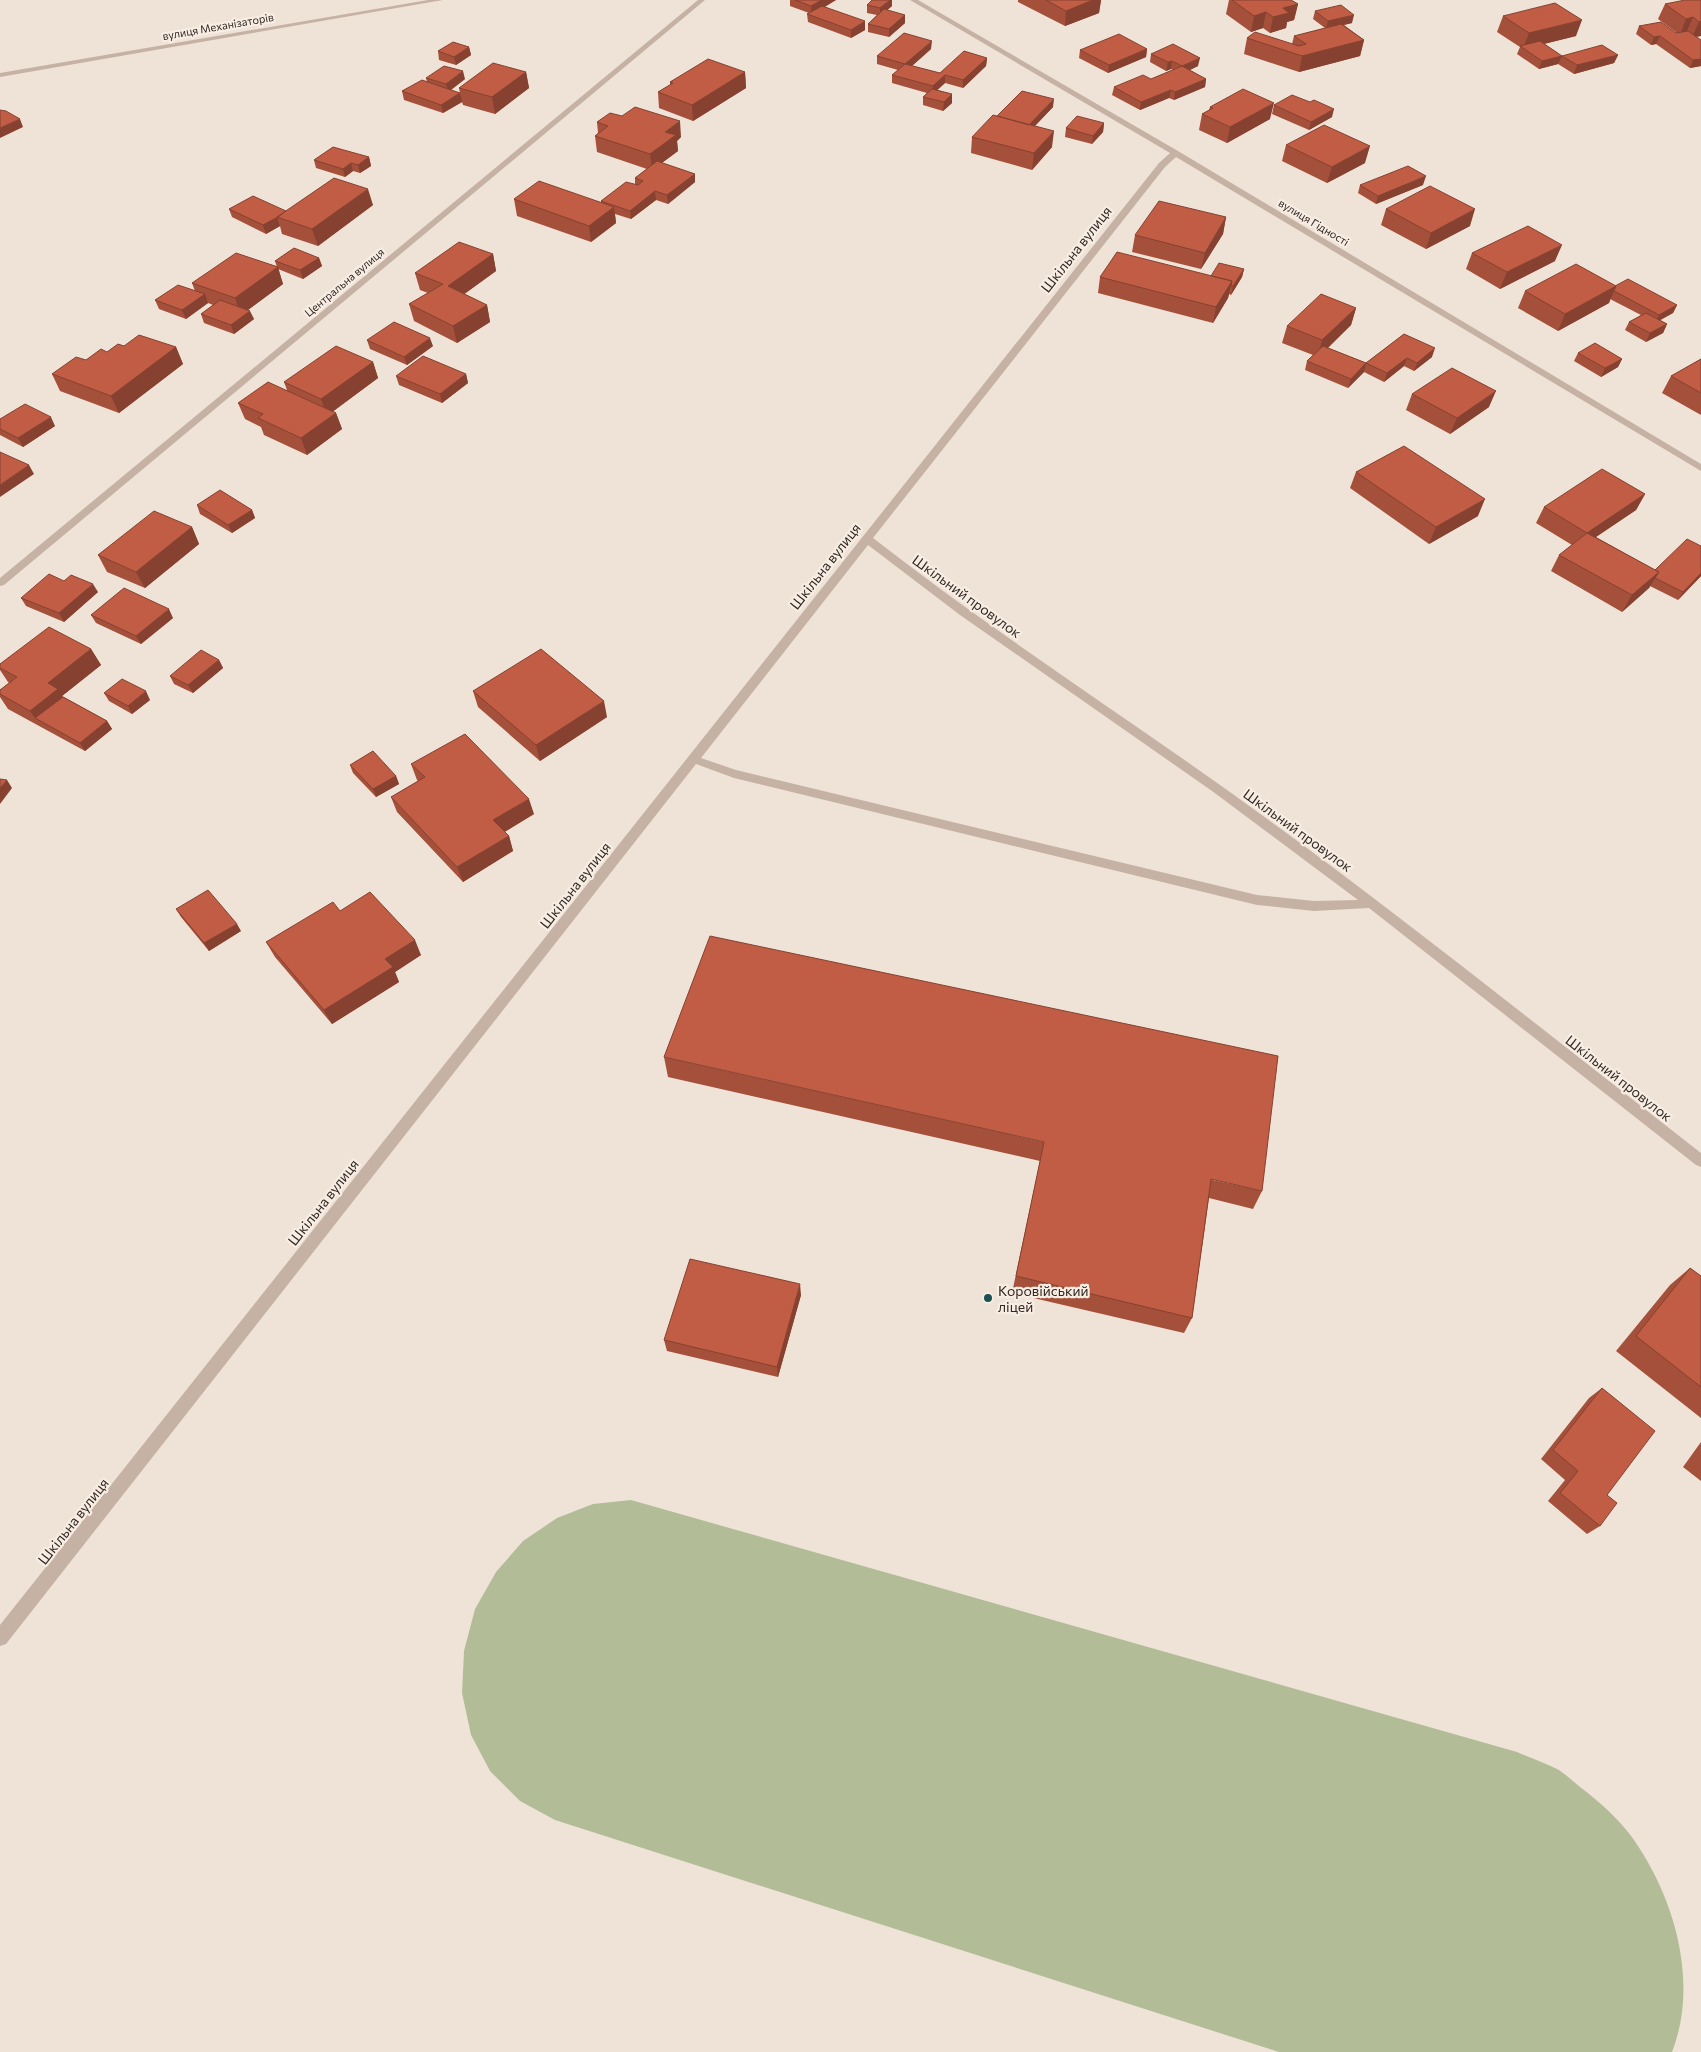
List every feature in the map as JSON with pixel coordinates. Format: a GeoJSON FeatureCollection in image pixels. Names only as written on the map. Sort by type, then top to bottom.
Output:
{"type":"FeatureCollection","features":[{"type":"Feature","properties":{"kind":"street","name":"вулиця Механізаторів"},"geometry":{"type":"LineString","coordinates":[[0,75],[440,0]]}},
{"type":"Feature","properties":{"kind":"street","name":"Центральна вулиця"},"geometry":{"type":"LineString","coordinates":[[0,583],[702,0]]}},
{"type":"Feature","properties":{"kind":"street","name":"вулиця Гідності"},"geometry":{"type":"LineString","coordinates":[[913,0],[1175,153],[1701,468]]}},
{"type":"Feature","properties":{"kind":"street","name":"Шкільна вулиця"},"geometry":{"type":"LineString","coordinates":[[0,1638],[694,759],[866,538],[1162,165],[1175,153]]}},
{"type":"Feature","properties":{"kind":"street","name":"Шкільний провулок"},"geometry":{"type":"LineString","coordinates":[[866,538],[926,586],[1265,823],[1701,1161]]}},
{"type":"Feature","properties":{"kind":"street"},"geometry":{"type":"LineString","coordinates":[[694,759],[743,776],[1257,900],[1320,908],[1339,908],[1370,903]]}},
{"type":"Feature","properties":{"kind":"green space"},"geometry":{"type":"Polygon","coordinates":[[[631,1500],[1517,1752],[1559,1770],[1616,1818],[1634,1840],[1649,1863],[1661,1888],[1671,1915],[1683,1970],[1683,1998],[1680,2025],[1672,2052],[1279,2052],[555,1820],[520,1801],[490,1771],[471,1735],[462,1693],[464,1651],[475,1609],[496,1572],[523,1541],[557,1518],[593,1504],[631,1500]]]}},
{"type":"Feature","properties":{"kind":"building"},"geometry":{"type":"Polygon","coordinates":[[[795,0],[822,0],[811,6],[795,0]]]}},
{"type":"Feature","properties":{"kind":"building"},"geometry":{"type":"Polygon","coordinates":[[[872,0],[890,0],[880,8],[867,5],[872,0]]]}},
{"type":"Feature","properties":{"kind":"building"},"geometry":{"type":"Polygon","coordinates":[[[1046,0],[1093,0],[1066,11],[1046,0]]]}},
{"type":"Feature","properties":{"kind":"building"},"geometry":{"type":"Polygon","coordinates":[[[1232,0],[1291,0],[1298,4],[1283,8],[1289,13],[1273,17],[1266,12],[1254,16],[1232,0]]]}},
{"type":"Feature","properties":{"kind":"building"},"geometry":{"type":"Polygon","coordinates":[[[1685,0],[1701,0],[1701,21],[1699,22],[1693,17],[1686,19],[1665,4],[1685,0]]]}},
{"type":"Feature","properties":{"kind":"building"},"geometry":{"type":"Polygon","coordinates":[[[1555,3],[1582,20],[1529,33],[1503,16],[1555,3]]]}},
{"type":"Feature","properties":{"kind":"building"},"geometry":{"type":"Polygon","coordinates":[[[1341,5],[1354,15],[1328,21],[1315,11],[1341,5]]]}},
{"type":"Feature","properties":{"kind":"building"},"geometry":{"type":"Polygon","coordinates":[[[822,6],[865,21],[851,30],[807,14],[822,6]]]}},
{"type":"Feature","properties":{"kind":"building"},"geometry":{"type":"Polygon","coordinates":[[[884,9],[905,15],[889,29],[868,24],[884,9]]]}},
{"type":"Feature","properties":{"kind":"building"},"geometry":{"type":"Polygon","coordinates":[[[1661,22],[1676,33],[1688,31],[1701,40],[1701,59],[1693,60],[1660,36],[1654,37],[1639,26],[1661,22]]]}},
{"type":"Feature","properties":{"kind":"building"},"geometry":{"type":"Polygon","coordinates":[[[1341,24],[1364,40],[1302,56],[1247,38],[1255,32],[1299,46],[1306,44],[1294,36],[1341,24]]]}},
{"type":"Feature","properties":{"kind":"building"},"geometry":{"type":"Polygon","coordinates":[[[904,33],[932,41],[905,64],[877,56],[904,33]]]}},
{"type":"Feature","properties":{"kind":"building"},"geometry":{"type":"Polygon","coordinates":[[[1119,34],[1147,49],[1109,65],[1080,50],[1119,34]]]}},
{"type":"Feature","properties":{"kind":"building"},"geometry":{"type":"Polygon","coordinates":[[[1540,41],[1562,56],[1542,61],[1520,46],[1540,41]]]}},
{"type":"Feature","properties":{"kind":"building"},"geometry":{"type":"Polygon","coordinates":[[[453,42],[469,47],[454,57],[438,51],[453,42]]]}},
{"type":"Feature","properties":{"kind":"building"},"geometry":{"type":"Polygon","coordinates":[[[1173,44],[1200,58],[1182,66],[1151,54],[1173,44]]]}},
{"type":"Feature","properties":{"kind":"building"},"geometry":{"type":"Polygon","coordinates":[[[1602,45],[1618,55],[1577,65],[1562,56],[1602,45]]]}},
{"type":"Feature","properties":{"kind":"building"},"geometry":{"type":"Polygon","coordinates":[[[964,51],[987,58],[963,80],[945,75],[933,86],[892,75],[905,64],[940,73],[964,51]]]}},
{"type":"Feature","properties":{"kind":"building"},"geometry":{"type":"Polygon","coordinates":[[[708,59],[745,72],[692,105],[658,92],[673,83],[670,82],[708,59]]]}},
{"type":"Feature","properties":{"kind":"building"},"geometry":{"type":"Polygon","coordinates":[[[493,63],[526,72],[492,97],[459,88],[493,63]]]}},
{"type":"Feature","properties":{"kind":"building"},"geometry":{"type":"Polygon","coordinates":[[[444,66],[463,71],[446,84],[426,78],[444,66]]]}},
{"type":"Feature","properties":{"kind":"building"},"geometry":{"type":"Polygon","coordinates":[[[1182,66],[1206,79],[1175,92],[1171,90],[1141,102],[1114,87],[1143,75],[1151,79],[1182,66]]]}},
{"type":"Feature","properties":{"kind":"building"},"geometry":{"type":"Polygon","coordinates":[[[422,80],[460,93],[441,105],[402,91],[422,80]]]}},
{"type":"Feature","properties":{"kind":"building"},"geometry":{"type":"Polygon","coordinates":[[[932,89],[952,94],[944,102],[923,97],[932,89]]]}},
{"type":"Feature","properties":{"kind":"building"},"geometry":{"type":"Polygon","coordinates":[[[1243,89],[1274,103],[1230,127],[1202,114],[1213,108],[1210,107],[1243,89]]]}},
{"type":"Feature","properties":{"kind":"building"},"geometry":{"type":"Polygon","coordinates":[[[1022,91],[1054,99],[1029,125],[997,116],[1022,91]]]}},
{"type":"Feature","properties":{"kind":"building"},"geometry":{"type":"Polygon","coordinates":[[[1292,95],[1310,102],[1314,100],[1334,109],[1311,122],[1274,105],[1292,95]]]}},
{"type":"Feature","properties":{"kind":"building"},"geometry":{"type":"Polygon","coordinates":[[[635,107],[680,121],[665,132],[676,135],[650,154],[595,136],[608,126],[597,122],[610,113],[622,116],[635,107]]]}},
{"type":"Feature","properties":{"kind":"building"},"geometry":{"type":"Polygon","coordinates":[[[0,110],[6,111],[20,119],[0,128],[0,110]]]}},
{"type":"Feature","properties":{"kind":"building"},"geometry":{"type":"Polygon","coordinates":[[[993,115],[1054,131],[1034,153],[972,137],[993,115]]]}},
{"type":"Feature","properties":{"kind":"building"},"geometry":{"type":"Polygon","coordinates":[[[1077,116],[1104,123],[1093,136],[1066,128],[1077,116]]]}},
{"type":"Feature","properties":{"kind":"building"},"geometry":{"type":"Polygon","coordinates":[[[1324,125],[1370,146],[1332,167],[1286,145],[1324,125]]]}},
{"type":"Feature","properties":{"kind":"building"},"geometry":{"type":"Polygon","coordinates":[[[333,147],[369,157],[358,165],[351,163],[343,169],[314,160],[333,147]]]}},
{"type":"Feature","properties":{"kind":"building"},"geometry":{"type":"Polygon","coordinates":[[[657,161],[695,174],[667,195],[655,191],[630,211],[601,201],[626,182],[638,185],[643,181],[635,178],[657,161]]]}},
{"type":"Feature","properties":{"kind":"building"},"geometry":{"type":"Polygon","coordinates":[[[1408,166],[1426,176],[1378,196],[1360,185],[1408,166]]]}},
{"type":"Feature","properties":{"kind":"building"},"geometry":{"type":"Polygon","coordinates":[[[334,178],[368,189],[312,229],[277,217],[334,178]]]}},
{"type":"Feature","properties":{"kind":"building"},"geometry":{"type":"Polygon","coordinates":[[[539,181],[614,207],[589,226],[514,199],[539,181]]]}},
{"type":"Feature","properties":{"kind":"building"},"geometry":{"type":"Polygon","coordinates":[[[1430,186],[1475,209],[1431,233],[1386,209],[1430,186]]]}},
{"type":"Feature","properties":{"kind":"building"},"geometry":{"type":"Polygon","coordinates":[[[253,196],[286,211],[263,225],[229,209],[253,196]]]}},
{"type":"Feature","properties":{"kind":"building"},"geometry":{"type":"Polygon","coordinates":[[[1159,201],[1226,217],[1205,253],[1135,235],[1159,201]]]}},
{"type":"Feature","properties":{"kind":"building"},"geometry":{"type":"Polygon","coordinates":[[[1528,226],[1562,245],[1507,272],[1472,253],[1528,226]]]}},
{"type":"Feature","properties":{"kind":"building"},"geometry":{"type":"Polygon","coordinates":[[[459,242],[493,254],[448,286],[487,305],[453,326],[409,304],[443,284],[415,273],[459,242]]]}},
{"type":"Feature","properties":{"kind":"building"},"geometry":{"type":"Polygon","coordinates":[[[294,248],[319,258],[300,270],[275,261],[294,248]]]}},
{"type":"Feature","properties":{"kind":"building"},"geometry":{"type":"Polygon","coordinates":[[[1117,252],[1232,281],[1216,307],[1100,277],[1117,252]]]}},
{"type":"Feature","properties":{"kind":"building"},"geometry":{"type":"Polygon","coordinates":[[[236,253],[278,267],[235,298],[192,283],[236,253]]]}},
{"type":"Feature","properties":{"kind":"building"},"geometry":{"type":"Polygon","coordinates":[[[1219,263],[1244,269],[1233,286],[1231,286],[1232,281],[1211,276],[1219,263]]]}},
{"type":"Feature","properties":{"kind":"building"},"geometry":{"type":"Polygon","coordinates":[[[1576,264],[1616,286],[1565,314],[1525,291],[1576,264]]]}},
{"type":"Feature","properties":{"kind":"building"},"geometry":{"type":"Polygon","coordinates":[[[1628,279],[1677,305],[1659,315],[1614,291],[1615,286],[1628,279]]]}},
{"type":"Feature","properties":{"kind":"building"},"geometry":{"type":"Polygon","coordinates":[[[178,285],[205,294],[182,310],[155,300],[178,285]]]}},
{"type":"Feature","properties":{"kind":"building"},"geometry":{"type":"Polygon","coordinates":[[[1321,294],[1356,308],[1322,340],[1287,326],[1321,294]]]}},
{"type":"Feature","properties":{"kind":"building"},"geometry":{"type":"Polygon","coordinates":[[[220,300],[250,311],[231,325],[201,314],[220,300]]]}},
{"type":"Feature","properties":{"kind":"building"},"geometry":{"type":"Polygon","coordinates":[[[1646,313],[1667,324],[1650,333],[1629,322],[1646,313]]]}},
{"type":"Feature","properties":{"kind":"building"},"geometry":{"type":"Polygon","coordinates":[[[394,322],[430,338],[404,357],[367,340],[394,322]]]}},
{"type":"Feature","properties":{"kind":"building"},"geometry":{"type":"Polygon","coordinates":[[[1404,334],[1435,348],[1417,363],[1407,358],[1387,373],[1366,363],[1404,334]]]}},
{"type":"Feature","properties":{"kind":"building"},"geometry":{"type":"Polygon","coordinates":[[[139,335],[176,347],[111,396],[52,374],[76,357],[86,360],[101,349],[107,352],[118,344],[124,346],[139,335]]]}},
{"type":"Feature","properties":{"kind":"building"},"geometry":{"type":"Polygon","coordinates":[[[1595,343],[1622,359],[1605,368],[1578,353],[1595,343]]]}},
{"type":"Feature","properties":{"kind":"building"},"geometry":{"type":"Polygon","coordinates":[[[336,346],[373,362],[321,399],[284,382],[336,346]]]}},
{"type":"Feature","properties":{"kind":"building"},"geometry":{"type":"Polygon","coordinates":[[[1323,346],[1366,363],[1351,379],[1307,361],[1323,346]]]}},
{"type":"Feature","properties":{"kind":"building"},"geometry":{"type":"Polygon","coordinates":[[[423,356],[466,374],[440,394],[396,376],[423,356]]]}},
{"type":"Feature","properties":{"kind":"building"},"geometry":{"type":"Polygon","coordinates":[[[1701,359],[1701,393],[1671,376],[1701,359]]]}},
{"type":"Feature","properties":{"kind":"building"},"geometry":{"type":"Polygon","coordinates":[[[1452,368],[1496,391],[1457,418],[1412,394],[1452,368]]]}},
{"type":"Feature","properties":{"kind":"building"},"geometry":{"type":"Polygon","coordinates":[[[268,382],[336,413],[301,438],[258,418],[263,414],[238,403],[268,382]]]}},
{"type":"Feature","properties":{"kind":"building"},"geometry":{"type":"Polygon","coordinates":[[[25,404],[51,417],[18,438],[0,429],[0,419],[25,404]]]}},
{"type":"Feature","properties":{"kind":"building"},"geometry":{"type":"Polygon","coordinates":[[[1404,446],[1485,499],[1436,527],[1356,472],[1404,446]]]}},
{"type":"Feature","properties":{"kind":"building"},"geometry":{"type":"Polygon","coordinates":[[[0,452],[29,465],[0,485],[0,452]]]}},
{"type":"Feature","properties":{"kind":"building"},"geometry":{"type":"Polygon","coordinates":[[[1602,469],[1645,494],[1587,533],[1544,507],[1602,469]]]}},
{"type":"Feature","properties":{"kind":"building"},"geometry":{"type":"Polygon","coordinates":[[[220,490],[252,510],[228,525],[197,505],[220,490]]]}},
{"type":"Feature","properties":{"kind":"building"},"geometry":{"type":"Polygon","coordinates":[[[154,511],[192,527],[136,572],[98,555],[154,511]]]}},
{"type":"Feature","properties":{"kind":"building"},"geometry":{"type":"Polygon","coordinates":[[[1587,533],[1659,572],[1632,595],[1559,555],[1587,533]]]}},
{"type":"Feature","properties":{"kind":"building"},"geometry":{"type":"Polygon","coordinates":[[[1687,539],[1701,546],[1701,573],[1683,592],[1655,578],[1659,572],[1655,570],[1687,539]]]}},
{"type":"Feature","properties":{"kind":"building"},"geometry":{"type":"Polygon","coordinates":[[[49,574],[64,581],[71,575],[93,584],[59,613],[21,598],[49,574]]]}},
{"type":"Feature","properties":{"kind":"building"},"geometry":{"type":"Polygon","coordinates":[[[124,588],[169,609],[136,636],[91,615],[124,588]]]}},
{"type":"Feature","properties":{"kind":"building"},"geometry":{"type":"Polygon","coordinates":[[[49,627],[91,649],[48,683],[58,689],[30,711],[0,694],[0,690],[17,677],[0,668],[0,664],[49,627]]]}},
{"type":"Feature","properties":{"kind":"building"},"geometry":{"type":"Polygon","coordinates":[[[541,649],[604,701],[536,745],[473,691],[541,649]]]}},
{"type":"Feature","properties":{"kind":"building"},"geometry":{"type":"Polygon","coordinates":[[[201,650],[219,660],[188,685],[170,676],[201,650]]]}},
{"type":"Feature","properties":{"kind":"building"},"geometry":{"type":"Polygon","coordinates":[[[122,679],[146,691],[128,706],[104,693],[122,679]]]}},
{"type":"Feature","properties":{"kind":"building"},"geometry":{"type":"Polygon","coordinates":[[[63,697],[107,721],[80,743],[35,718],[63,697]]]}},
{"type":"Feature","properties":{"kind":"building"},"geometry":{"type":"Polygon","coordinates":[[[465,734],[529,799],[493,820],[509,836],[457,867],[391,797],[425,777],[411,764],[465,734]]]}},
{"type":"Feature","properties":{"kind":"building"},"geometry":{"type":"Polygon","coordinates":[[[373,751],[396,776],[373,789],[350,765],[373,751]]]}},
{"type":"Feature","properties":{"kind":"building"},"geometry":{"type":"Polygon","coordinates":[[[0,779],[7,780],[0,788],[0,779]]]}},
{"type":"Feature","properties":{"kind":"building"},"geometry":{"type":"Polygon","coordinates":[[[208,890],[237,924],[204,943],[176,909],[208,890]]]}},
{"type":"Feature","properties":{"kind":"building"},"geometry":{"type":"Polygon","coordinates":[[[370,892],[415,940],[385,959],[393,967],[324,1010],[266,942],[333,902],[340,911],[370,892]]]}},
{"type":"Feature","properties":{"kind":"building"},"geometry":{"type":"Polygon","coordinates":[[[710,936],[1278,1056],[1262,1191],[1211,1179],[1192,1318],[1016,1276],[1044,1142],[664,1057],[710,936]]]}},
{"type":"Feature","properties":{"kind":"building"},"geometry":{"type":"Polygon","coordinates":[[[690,1259],[800,1284],[777,1367],[664,1340],[690,1259]]]}},
{"type":"Feature","properties":{"kind":"building"},"geometry":{"type":"Polygon","coordinates":[[[1690,1268],[1701,1276],[1701,1387],[1636,1336],[1690,1268]]]}},
{"type":"Feature","properties":{"kind":"building"},"geometry":{"type":"Polygon","coordinates":[[[1602,1388],[1655,1431],[1607,1495],[1617,1503],[1600,1526],[1560,1493],[1578,1471],[1553,1450],[1602,1388]]]}},
{"type":"Feature","properties":{"kind":"place","name":"Коровійський ліцей"},"geometry":{"type":"Point","coordinates":[988,1298]}}]}
